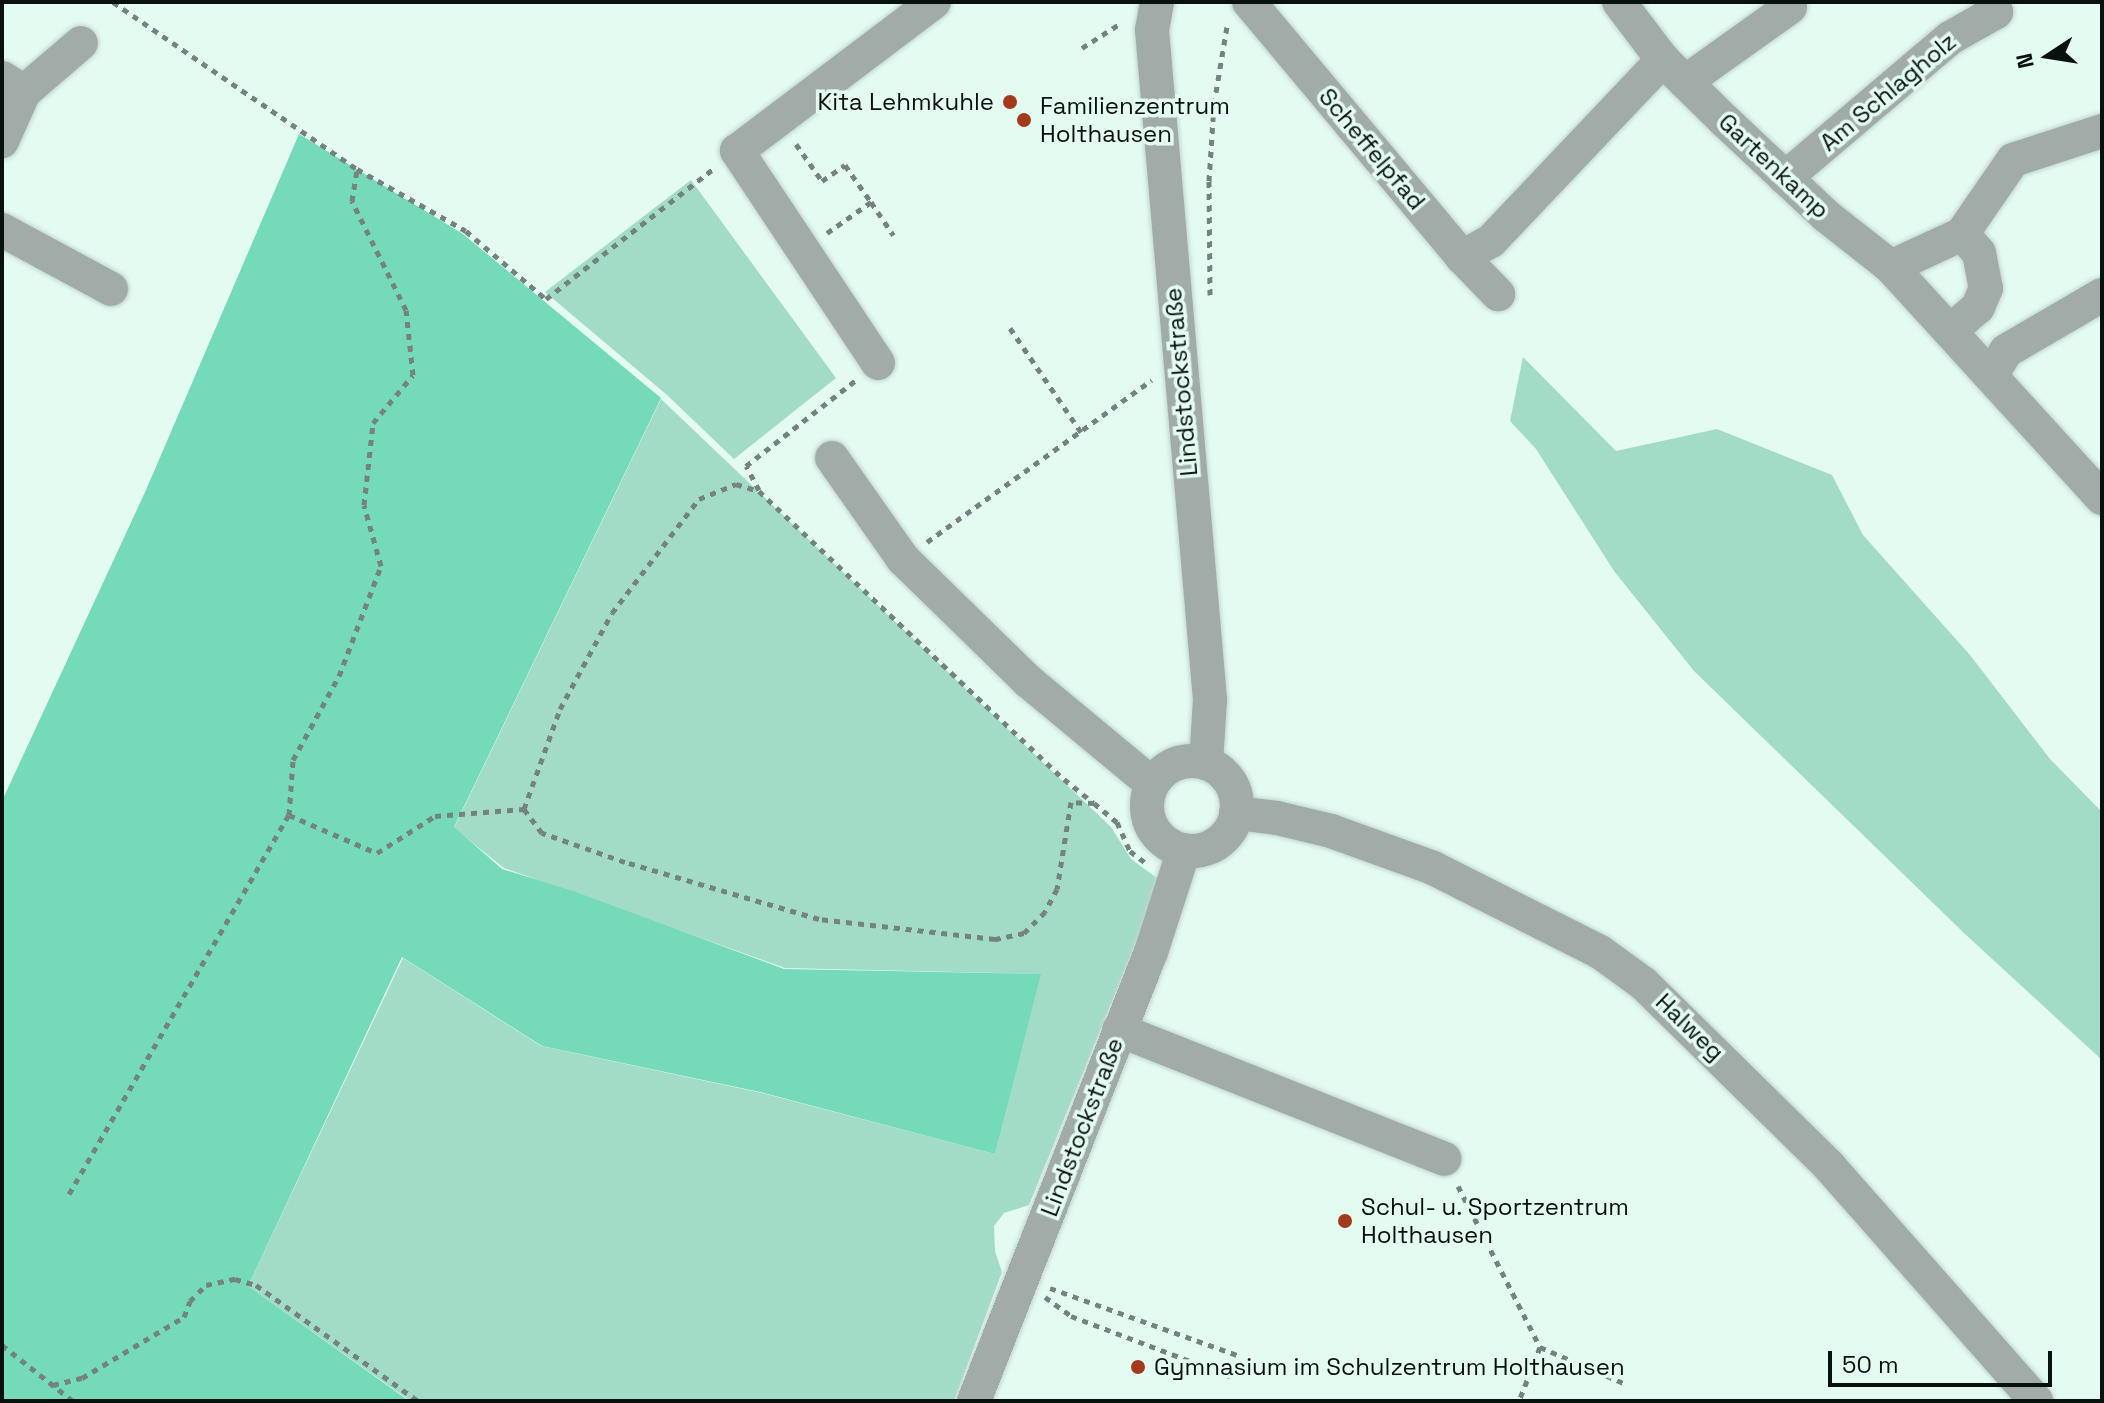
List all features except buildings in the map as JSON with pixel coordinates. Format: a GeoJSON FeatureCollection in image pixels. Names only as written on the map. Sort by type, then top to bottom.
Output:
{"type":"FeatureCollection","features":[{"type":"Feature","properties":{"kind":"street"},"geometry":{"type":"LineString","coordinates":[[878,363],[737,151],[780,122],[934,2]]}},
{"type":"Feature","properties":{"kind":"street","name":"Lindstockstraße"},"geometry":{"type":"LineString","coordinates":[[1157,2],[1152,30],[1178,362],[1210,700],[1206,763]]}},
{"type":"Feature","properties":{"kind":"street","name":"Gartenkamp"},"geometry":{"type":"LineString","coordinates":[[1619,2],[1674,71],[1785,178],[1891,267],[2101,496]]}},
{"type":"Feature","properties":{"kind":"street","name":"Am Schlagholz"},"geometry":{"type":"LineString","coordinates":[[1785,178],[1950,38],[2002,5]]}},
{"type":"Feature","properties":{"kind":"street","name":"Scheffelpfad"},"geometry":{"type":"LineString","coordinates":[[1240,7],[1498,294]]}},
{"type":"Feature","properties":{"kind":"street"},"geometry":{"type":"LineString","coordinates":[[1462,257],[1491,241],[1674,71],[1790,7]]}},
{"type":"Feature","properties":{"kind":"street"},"geometry":{"type":"LineString","coordinates":[[2,141],[13,85],[81,43]]}},
{"type":"Feature","properties":{"kind":"street"},"geometry":{"type":"LineString","coordinates":[[1891,267],[1962,234],[2013,160],[2102,131]]}},
{"type":"Feature","properties":{"kind":"street"},"geometry":{"type":"LineString","coordinates":[[2,230],[111,289]]}},
{"type":"Feature","properties":{"kind":"street"},"geometry":{"type":"LineString","coordinates":[[1952,330],[1978,307],[1986,288],[1979,253],[1962,234]]}},
{"type":"Feature","properties":{"kind":"street"},"geometry":{"type":"LineString","coordinates":[[1991,376],[2006,351],[2102,295]]}},
{"type":"Feature","properties":{"kind":"street"},"geometry":{"type":"LineString","coordinates":[[832,458],[903,559],[1028,681],[1152,784]]}},
{"type":"Feature","properties":{"kind":"street"},"geometry":{"type":"LineString","coordinates":[[1181,762],[1206,763],[1225,776],[1235,795],[1236,813],[1231,829],[1212,847],[1184,850],[1169,846],[1152,826],[1147,798],[1152,784],[1164,770],[1181,762]]}},
{"type":"Feature","properties":{"kind":"street","name":"Halweg"},"geometry":{"type":"LineString","coordinates":[[1236,813],[1277,818],[1331,831],[1433,868],[1600,952],[1644,984],[1829,1166],[2036,1401]]}},
{"type":"Feature","properties":{"kind":"street","name":"Lindstockstraße"},"geometry":{"type":"LineString","coordinates":[[974,1401],[1119,1030],[1174,885],[1184,850]]}},
{"type":"Feature","properties":{"kind":"street"},"geometry":{"type":"LineString","coordinates":[[1119,1030],[1444,1159]]}},
{"type":"Feature","properties":{"kind":"path"},"geometry":{"type":"LineString","coordinates":[[113,2],[357,169],[466,231],[546,299],[737,151]]}},
{"type":"Feature","properties":{"kind":"path"},"geometry":{"type":"LineString","coordinates":[[1210,305],[1209,181],[1214,104],[1240,7]]}},
{"type":"Feature","properties":{"kind":"path"},"geometry":{"type":"LineString","coordinates":[[780,122],[822,181],[845,165],[893,235]]}},
{"type":"Feature","properties":{"kind":"path"},"geometry":{"type":"LineString","coordinates":[[69,1194],[289,815],[293,760],[339,676],[381,566],[364,505],[373,423],[413,375],[406,310],[352,201],[357,169]]}},
{"type":"Feature","properties":{"kind":"path"},"geometry":{"type":"LineString","coordinates":[[804,250],[871,202]]}},
{"type":"Feature","properties":{"kind":"path"},"geometry":{"type":"LineString","coordinates":[[1010,328],[1081,432]]}},
{"type":"Feature","properties":{"kind":"path"},"geometry":{"type":"LineString","coordinates":[[903,559],[1178,362]]}},
{"type":"Feature","properties":{"kind":"path"},"geometry":{"type":"LineString","coordinates":[[878,363],[746,466],[759,491],[1117,822],[1130,851],[1174,885]]}},
{"type":"Feature","properties":{"kind":"path"},"geometry":{"type":"LineString","coordinates":[[524,809],[560,709],[612,613],[699,499],[736,484],[759,491]]}},
{"type":"Feature","properties":{"kind":"path"},"geometry":{"type":"LineString","coordinates":[[524,809],[542,833],[625,862],[819,919],[995,939],[1024,933],[1045,912],[1057,889],[1066,815],[1071,802],[1094,803]]}},
{"type":"Feature","properties":{"kind":"path"},"geometry":{"type":"LineString","coordinates":[[289,815],[377,853],[435,816],[524,809]]}},
{"type":"Feature","properties":{"kind":"path"},"geometry":{"type":"LineString","coordinates":[[1444,1159],[1540,1347],[1626,1384]]}},
{"type":"Feature","properties":{"kind":"path"},"geometry":{"type":"LineString","coordinates":[[53,1385],[82,1378],[184,1317],[190,1301],[206,1285],[235,1279],[256,1285],[418,1401]]}},
{"type":"Feature","properties":{"kind":"path"},"geometry":{"type":"LineString","coordinates":[[1022,1280],[1078,1296],[1240,1356]]}},
{"type":"Feature","properties":{"kind":"path"},"geometry":{"type":"LineString","coordinates":[[1022,1280],[1071,1316],[1230,1376]]}},
{"type":"Feature","properties":{"kind":"path"},"geometry":{"type":"LineString","coordinates":[[2,1345],[73,1401]]}},
{"type":"Feature","properties":{"kind":"path"},"geometry":{"type":"LineString","coordinates":[[1519,1401],[1540,1347]]}},
{"type":"Feature","properties":{"kind":"green space"},"geometry":{"type":"Polygon","coordinates":[[[299,134],[463,234],[661,398],[454,827],[502,869],[573,891],[784,969],[1041,974],[995,1154],[760,1092],[542,1046],[402,957],[248,1286],[409,1401],[2,1401],[2,801],[146,490],[299,134]]]}},
{"type":"Feature","properties":{"kind":"green space"},"geometry":{"type":"Polygon","coordinates":[[[691,180],[836,378],[734,459],[667,395],[545,292],[691,180]]]}},
{"type":"Feature","properties":{"kind":"green space"},"geometry":{"type":"Polygon","coordinates":[[[1523,357],[1616,451],[1717,429],[1832,475],[1863,535],[1970,655],[2050,759],[2102,812],[2102,1060],[1965,934],[1694,671],[1614,571],[1536,449],[1510,421],[1523,357]]]}},
{"type":"Feature","properties":{"kind":"green space"},"geometry":{"type":"Polygon","coordinates":[[[661,399],[1111,827],[1131,859],[1161,881],[1029,1205],[1004,1213],[994,1226],[995,1251],[1002,1272],[954,1401],[410,1401],[248,1286],[403,958],[541,1046],[762,1093],[995,1154],[1040,974],[785,968],[504,868],[454,828],[661,399]]]}},
{"type":"Feature","properties":{"kind":"place","name":"Kita Lehmkuhle"},"geometry":{"type":"Point","coordinates":[1010,102]}},
{"type":"Feature","properties":{"kind":"place","name":"Familienzentrum Holthausen"},"geometry":{"type":"Point","coordinates":[1024,120]}},
{"type":"Feature","properties":{"kind":"place","name":"Schul- u. Sportzentrum Holthausen"},"geometry":{"type":"Point","coordinates":[1345,1221]}},
{"type":"Feature","properties":{"kind":"place","name":"Gymnasium im Schulzentrum Holthausen"},"geometry":{"type":"Point","coordinates":[1138,1367]}}]}
